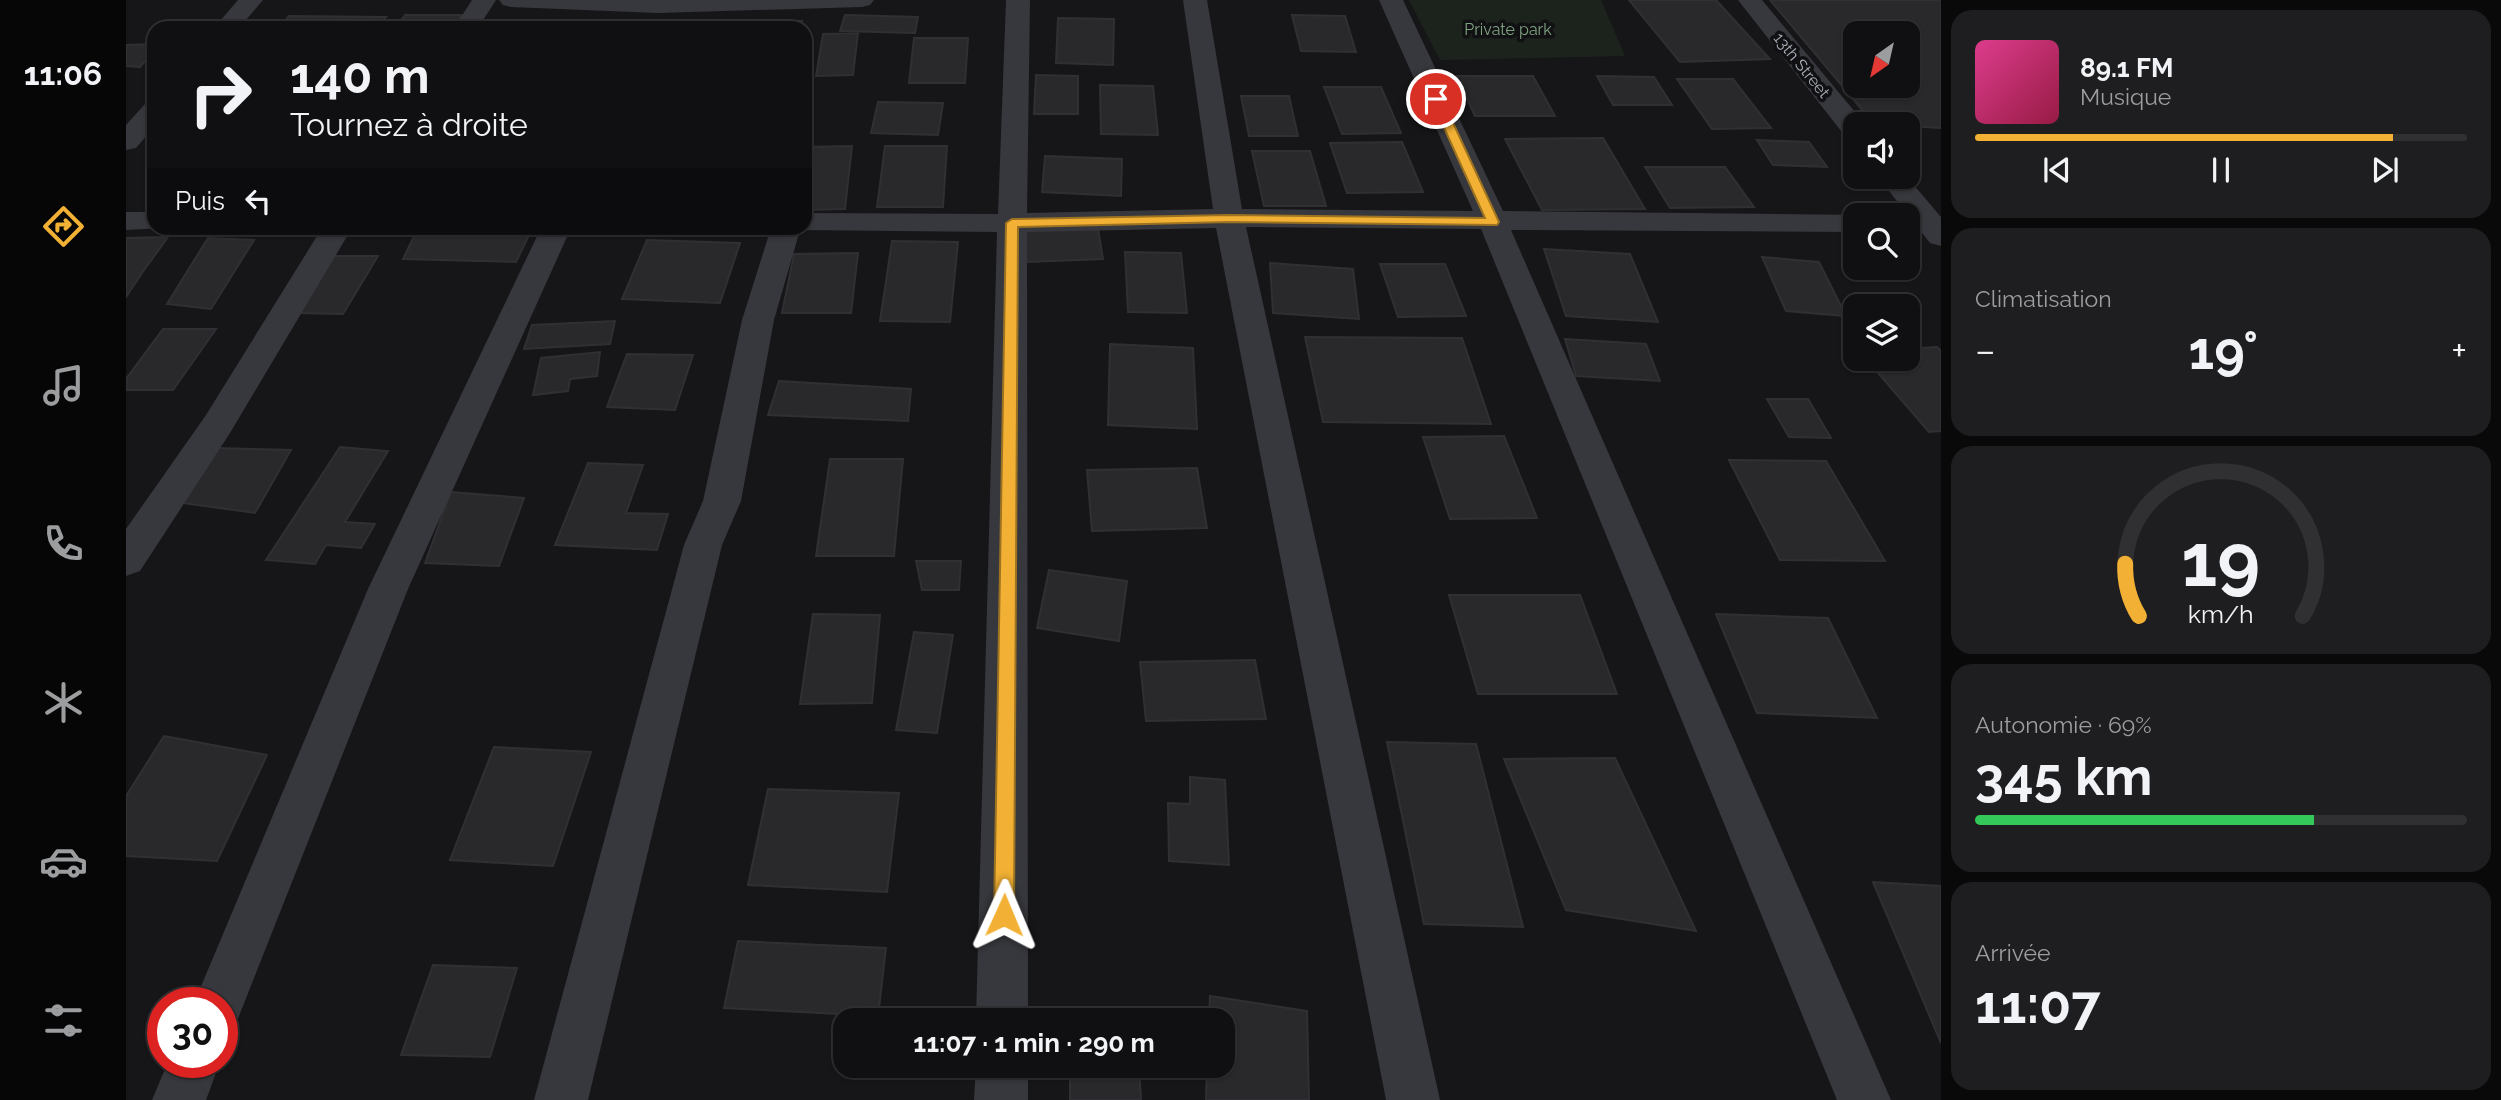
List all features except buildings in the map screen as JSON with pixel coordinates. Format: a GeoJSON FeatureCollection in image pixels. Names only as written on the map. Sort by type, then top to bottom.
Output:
{"type":"FeatureCollection","features":[{"type":"Feature","properties":{"kind":"street"},"geometry":{"type":"LineString","coordinates":[[232,21],[251,0]]}},
{"type":"Feature","properties":{"kind":"street"},"geometry":{"type":"LineString","coordinates":[[470,21],[484,0]]}},
{"type":"Feature","properties":{"kind":"street"},"geometry":{"type":"LineString","coordinates":[[511,0],[655,11],[862,0]]}},
{"type":"Feature","properties":{"kind":"street"},"geometry":{"type":"LineString","coordinates":[[1002,1008],[1010,572],[1012,223],[1018,0]]}},
{"type":"Feature","properties":{"kind":"street"},"geometry":{"type":"LineString","coordinates":[[1195,0],[1229,218],[1413,1100]]}},
{"type":"Feature","properties":{"kind":"street"},"geometry":{"type":"LineString","coordinates":[[1391,0],[1493,222],[1864,1100]]}},
{"type":"Feature","properties":{"kind":"street","name":"13th Street"},"geometry":{"type":"LineString","coordinates":[[1750,0],[1843,115]]}},
{"type":"Feature","properties":{"kind":"street"},"geometry":{"type":"LineString","coordinates":[[126,142],[147,118]]}},
{"type":"Feature","properties":{"kind":"street"},"geometry":{"type":"LineString","coordinates":[[1901,189],[1930,226]]}},
{"type":"Feature","properties":{"kind":"street"},"geometry":{"type":"LineString","coordinates":[[812,222],[1012,223],[1229,218],[1843,223]]}},
{"type":"Feature","properties":{"kind":"street"},"geometry":{"type":"LineString","coordinates":[[126,221],[147,220]]}},
{"type":"Feature","properties":{"kind":"street"},"geometry":{"type":"LineString","coordinates":[[126,561],[218,424],[333,235]]}},
{"type":"Feature","properties":{"kind":"street"},"geometry":{"type":"LineString","coordinates":[[226,987],[388,589],[553,235]]}},
{"type":"Feature","properties":{"kind":"street"},"geometry":{"type":"LineString","coordinates":[[561,1100],[703,545],[722,501],[758,320],[784,235]]}},
{"type":"Feature","properties":{"kind":"street"},"geometry":{"type":"LineString","coordinates":[[179,1100],[188,1078]]}},
{"type":"Feature","properties":{"kind":"street"},"geometry":{"type":"LineString","coordinates":[[1001,1100],[1002,1078]]}},
{"type":"Feature","properties":{"kind":"green space","name":"Private park"},"geometry":{"type":"Polygon","coordinates":[[[1409,0],[1601,0],[1625,56],[1440,60],[1409,0]]]}},
{"type":"Feature","properties":{"kind":"route"},"geometry":{"type":"LineString","coordinates":[[1004,915],[1012,223],[1229,218],[1493,222],[1436,99]]}}]}
